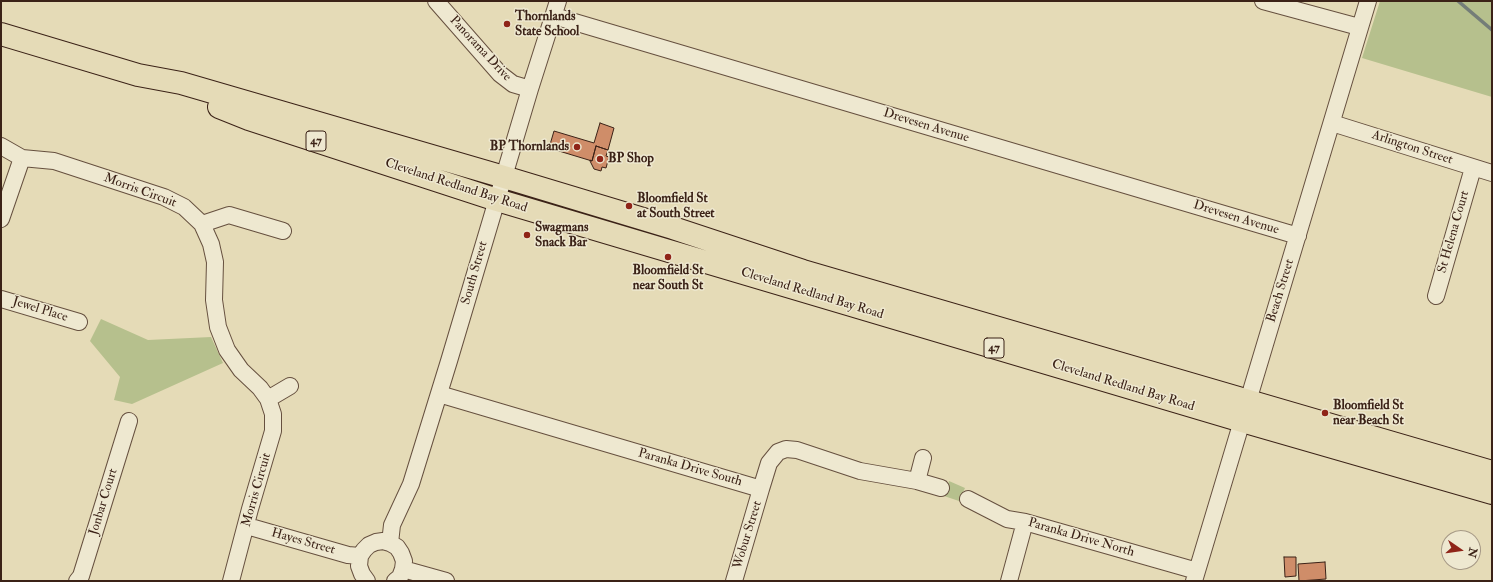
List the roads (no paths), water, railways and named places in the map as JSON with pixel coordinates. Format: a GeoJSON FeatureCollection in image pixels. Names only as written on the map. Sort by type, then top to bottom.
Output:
{"type":"FeatureCollection","features":[{"type":"Feature","properties":{"kind":"highway","name":"Cleveland Redland Bay Road"},"geometry":{"type":"LineString","coordinates":[[1,34],[138,75],[181,84],[504,177],[673,228],[803,271],[1245,411],[1492,493]]}},
{"type":"Feature","properties":{"kind":"highway","name":"Cleveland Redland Bay Road"},"geometry":{"type":"LineString","coordinates":[[138,75],[249,119],[497,200],[1245,411],[1492,472]]}},
{"type":"Feature","properties":{"kind":"street","name":"Panorama Drive"},"geometry":{"type":"LineString","coordinates":[[436,1],[500,74],[514,84],[530,89]]}},
{"type":"Feature","properties":{"kind":"street"},"geometry":{"type":"LineString","coordinates":[[1263,1],[1359,27]]}},
{"type":"Feature","properties":{"kind":"street","name":"Beach Street"},"geometry":{"type":"LineString","coordinates":[[1196,576],[1368,1]]}},
{"type":"Feature","properties":{"kind":"street","name":"South Street"},"geometry":{"type":"LineString","coordinates":[[390,543],[391,528],[411,484],[440,394],[530,89],[556,8]]}},
{"type":"Feature","properties":{"kind":"street","name":"Drevesen Avenue"},"geometry":{"type":"LineString","coordinates":[[556,8],[1298,236]]}},
{"type":"Feature","properties":{"kind":"street","name":"Arlington Street"},"geometry":{"type":"LineString","coordinates":[[1332,123],[1492,173]]}},
{"type":"Feature","properties":{"kind":"street","name":"Morris Circuit"},"geometry":{"type":"LineString","coordinates":[[1,146],[22,158],[54,161],[164,197],[184,207],[202,224],[211,244],[215,262],[214,300],[218,326],[227,350],[241,370],[260,388],[268,399],[273,414],[273,431],[231,581]]}},
{"type":"Feature","properties":{"kind":"street"},"geometry":{"type":"LineString","coordinates":[[1,219],[22,158]]}},
{"type":"Feature","properties":{"kind":"street","name":"St Helena Court"},"geometry":{"type":"LineString","coordinates":[[1436,296],[1473,168]]}},
{"type":"Feature","properties":{"kind":"street"},"geometry":{"type":"LineString","coordinates":[[202,224],[229,215],[283,231]]}},
{"type":"Feature","properties":{"kind":"street","name":"Jewel Place"},"geometry":{"type":"LineString","coordinates":[[1,298],[79,322]]}},
{"type":"Feature","properties":{"kind":"street"},"geometry":{"type":"LineString","coordinates":[[268,399],[290,386]]}},
{"type":"Feature","properties":{"kind":"street","name":"Paranka Drive South"},"geometry":{"type":"LineString","coordinates":[[440,394],[762,489]]}},
{"type":"Feature","properties":{"kind":"street","name":"Jonbar Court"},"geometry":{"type":"LineString","coordinates":[[77,581],[81,576],[129,421]]}},
{"type":"Feature","properties":{"kind":"street"},"geometry":{"type":"LineString","coordinates":[[762,489],[769,463],[778,452],[786,449],[797,450],[860,471],[941,488]]}},
{"type":"Feature","properties":{"kind":"street"},"geometry":{"type":"LineString","coordinates":[[918,482],[923,458]]}},
{"type":"Feature","properties":{"kind":"street","name":"Wobur Street"},"geometry":{"type":"LineString","coordinates":[[734,581],[762,489]]}},
{"type":"Feature","properties":{"kind":"street","name":"Paranka Drive North"},"geometry":{"type":"LineString","coordinates":[[968,499],[1007,519],[1025,522],[1196,576]]}},
{"type":"Feature","properties":{"kind":"street"},"geometry":{"type":"LineString","coordinates":[[1009,581],[1025,522]]}},
{"type":"Feature","properties":{"kind":"street","name":"Hayes Street"},"geometry":{"type":"LineString","coordinates":[[247,526],[348,555],[360,556]]}},
{"type":"Feature","properties":{"kind":"street"},"geometry":{"type":"LineString","coordinates":[[367,581],[359,566],[360,556],[369,545],[383,541],[397,547],[401,553],[404,561],[399,575],[446,581]]}},
{"type":"Feature","properties":{"kind":"waterway"},"geometry":{"type":"LineString","coordinates":[[1458,1],[1492,30]]}},
{"type":"Feature","properties":{"kind":"place","name":"Thornlands State School"},"geometry":{"type":"Point","coordinates":[507,24]}},
{"type":"Feature","properties":{"kind":"place","name":"BP Thornlands"},"geometry":{"type":"Point","coordinates":[577,147]}},
{"type":"Feature","properties":{"kind":"place","name":"BP Shop"},"geometry":{"type":"Point","coordinates":[600,159]}},
{"type":"Feature","properties":{"kind":"place","name":"Bloomfield St at South Street"},"geometry":{"type":"Point","coordinates":[629,206]}},
{"type":"Feature","properties":{"kind":"place","name":"Swagmans Snack Bar"},"geometry":{"type":"Point","coordinates":[527,235]}},
{"type":"Feature","properties":{"kind":"place","name":"Bloomfield St near South St"},"geometry":{"type":"Point","coordinates":[668,257]}},
{"type":"Feature","properties":{"kind":"place","name":"Bloomfield St near Beach St"},"geometry":{"type":"Point","coordinates":[1325,413]}}]}
